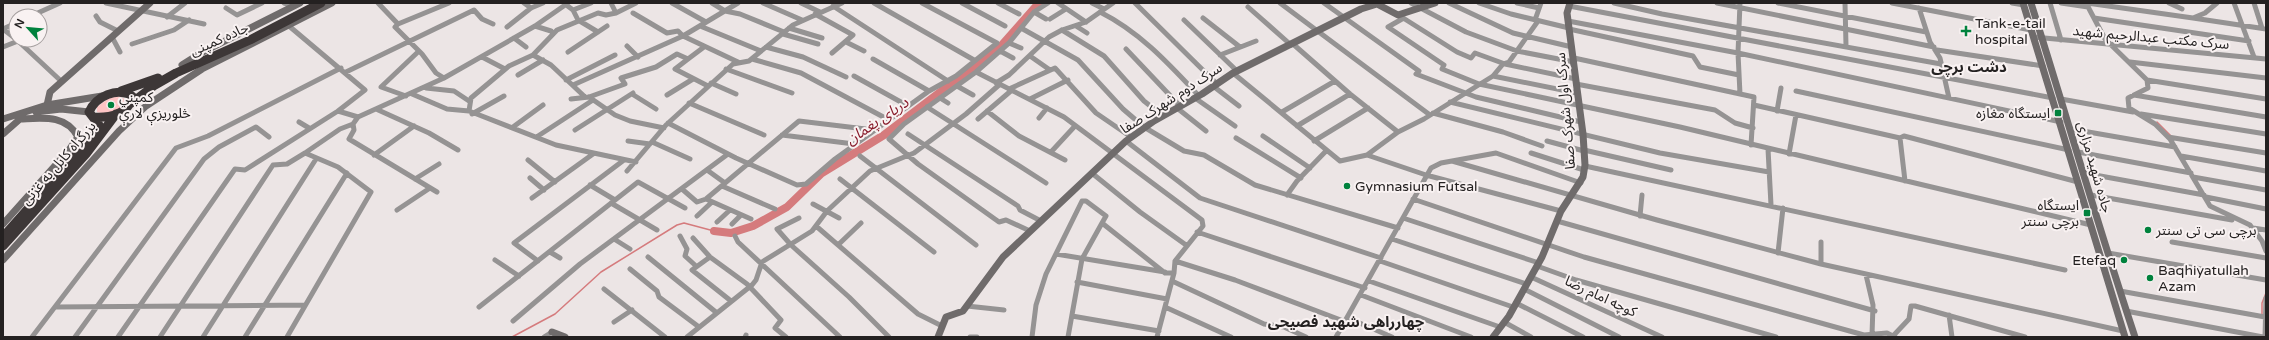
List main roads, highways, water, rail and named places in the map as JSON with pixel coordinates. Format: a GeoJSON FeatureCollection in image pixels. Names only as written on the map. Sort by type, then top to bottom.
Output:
{"type":"FeatureCollection","features":[{"type":"Feature","properties":{"kind":"highway","name":"جاده کمپنی"},"geometry":{"type":"LineString","coordinates":[[91,114],[92,105],[110,94],[145,84],[182,65],[246,36],[310,3]]}},
{"type":"Feature","properties":{"kind":"highway","name":"جاده کمپنی"},"geometry":{"type":"LineString","coordinates":[[116,114],[155,85],[176,73],[250,40],[321,3]]}},
{"type":"Feature","properties":{"kind":"highway"},"geometry":{"type":"LineString","coordinates":[[110,94],[130,94],[133,99],[130,104]]}},
{"type":"Feature","properties":{"kind":"highway"},"geometry":{"type":"LineString","coordinates":[[91,114],[104,118],[116,114]]}},
{"type":"Feature","properties":{"kind":"highway","name":"بزرگراه کابل به غزنی"},"geometry":{"type":"LineString","coordinates":[[3,237],[98,130],[99,125],[91,114]]}},
{"type":"Feature","properties":{"kind":"highway","name":"بزرگراه کابل به غزنی"},"geometry":{"type":"LineString","coordinates":[[3,246],[86,154],[108,128],[116,114]]}},
{"type":"Feature","properties":{"kind":"highway"},"geometry":{"type":"LineString","coordinates":[[4,222],[17,221]]}},
{"type":"Feature","properties":{"kind":"waterway","name":"دریای پغمان"},"geometry":{"type":"LineString","coordinates":[[714,231],[731,233],[753,226],[787,207],[822,173],[884,135],[1002,45],[1039,3]]}},
{"type":"Feature","properties":{"kind":"waterway"},"geometry":{"type":"LineString","coordinates":[[2157,122],[2171,136]]}},
{"type":"Feature","properties":{"kind":"waterway"},"geometry":{"type":"LineString","coordinates":[[512,337],[555,314],[601,272],[677,225],[684,223],[714,231]]}},
{"type":"Feature","properties":{"kind":"waterway"},"geometry":{"type":"LineString","coordinates":[[2262,315],[2262,303],[2266,293]]}},
{"type":"Feature","properties":{"kind":"place","name":"Tank-e-tail hospital"},"geometry":{"type":"Point","coordinates":[1966,31]}},
{"type":"Feature","properties":{"kind":"place","name":"کمپني څلوريزې لارې"},"geometry":{"type":"Point","coordinates":[111,105]}},
{"type":"Feature","properties":{"kind":"place","name":"ایستگاه مغازه"},"geometry":{"type":"Point","coordinates":[2058,113]}},
{"type":"Feature","properties":{"kind":"place","name":"Gymnasium Futsal"},"geometry":{"type":"Point","coordinates":[1347,186]}},
{"type":"Feature","properties":{"kind":"place","name":"ایستگاه برچی سنتر"},"geometry":{"type":"Point","coordinates":[2087,213]}},
{"type":"Feature","properties":{"kind":"place","name":"برچی سی تی سنتر"},"geometry":{"type":"Point","coordinates":[2148,230]}},
{"type":"Feature","properties":{"kind":"place","name":"Etefaq"},"geometry":{"type":"Point","coordinates":[2124,260]}},
{"type":"Feature","properties":{"kind":"place","name":"Baqhiyatullah Azam"},"geometry":{"type":"Point","coordinates":[2150,278]}},
{"type":"Feature","properties":{"kind":"district","name":"دشت برچی"},"geometry":{"type":"Point","coordinates":[1969,67]}},
{"type":"Feature","properties":{"kind":"district","name":"چهارراهی شهید فصیحی"},"geometry":{"type":"Point","coordinates":[1346,322]}}]}
